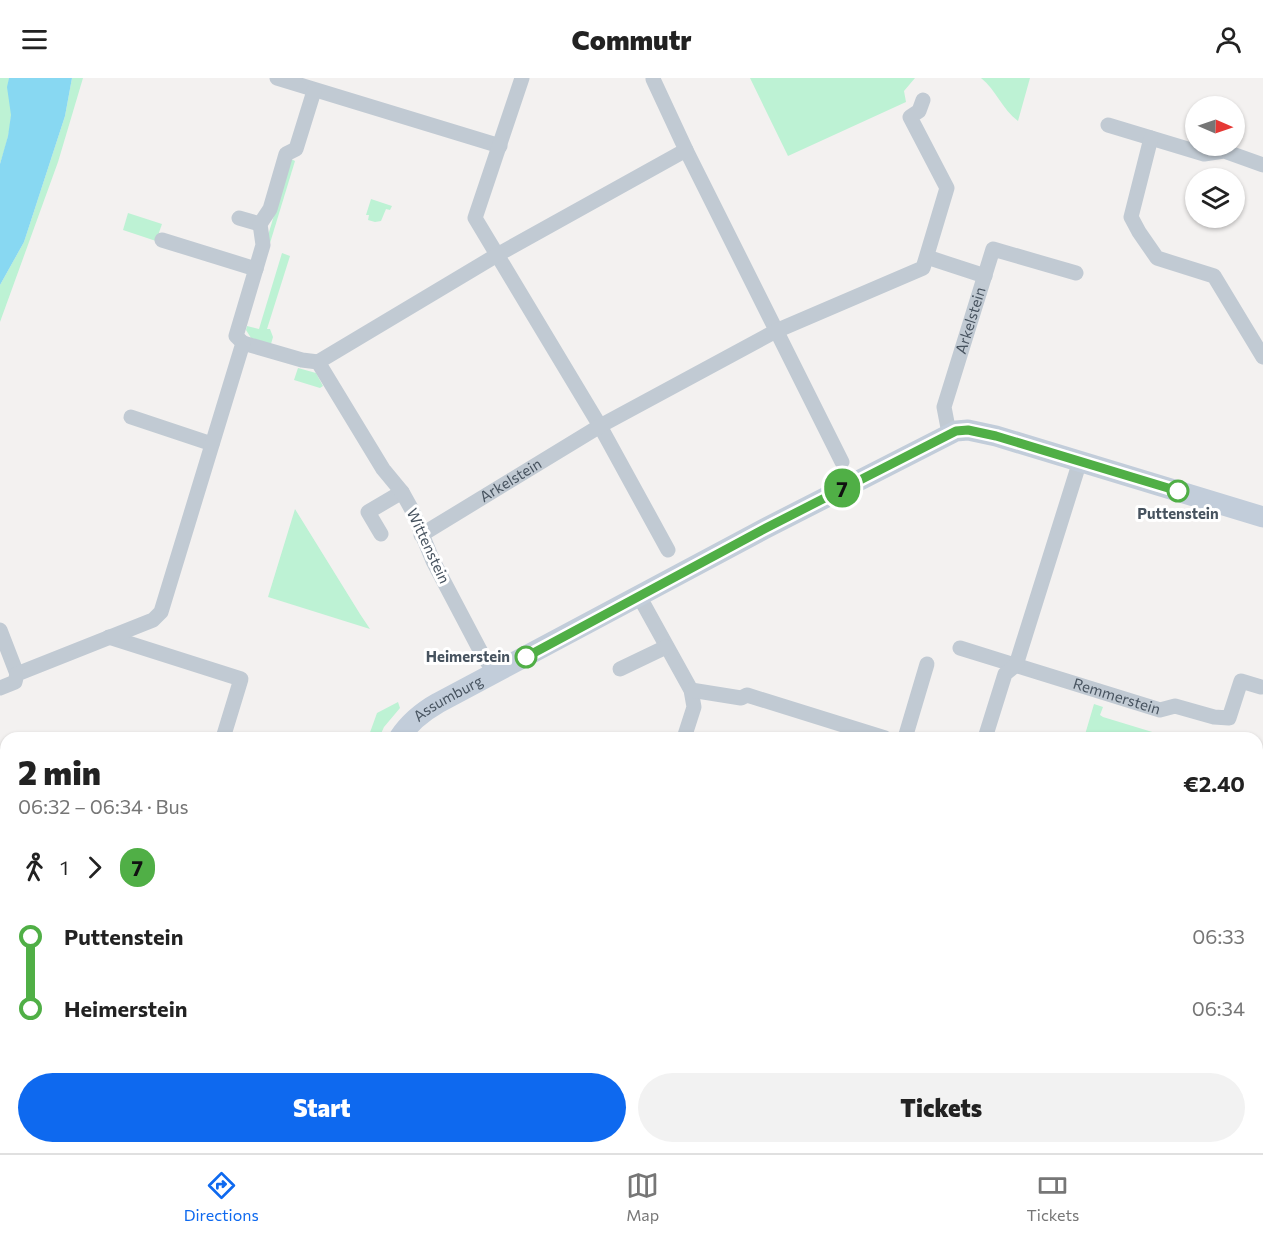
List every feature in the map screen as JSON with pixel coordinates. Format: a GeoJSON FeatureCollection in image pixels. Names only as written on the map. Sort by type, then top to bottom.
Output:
{"type":"FeatureCollection","features":[{"type":"Feature","properties":{"kind":"street"},"geometry":{"type":"LineString","coordinates":[[522,78],[475,218],[600,426],[668,550]]}},
{"type":"Feature","properties":{"kind":"street"},"geometry":{"type":"LineString","coordinates":[[281,79],[314,91],[500,146]]}},
{"type":"Feature","properties":{"kind":"street"},"geometry":{"type":"LineString","coordinates":[[653,79],[686,150],[842,462]]}},
{"type":"Feature","properties":{"kind":"street"},"geometry":{"type":"LineString","coordinates":[[314,91],[296,149],[286,154],[270,209],[260,224],[263,245],[236,336],[243,343],[302,360],[318,362],[497,255],[686,150]]}},
{"type":"Feature","properties":{"kind":"street"},"geometry":{"type":"LineString","coordinates":[[923,100],[919,111],[910,117],[947,188],[927,257]]}},
{"type":"Feature","properties":{"kind":"street"},"geometry":{"type":"LineString","coordinates":[[1108,125],[1204,154],[1224,152],[1263,165]]}},
{"type":"Feature","properties":{"kind":"street"},"geometry":{"type":"LineString","coordinates":[[1151,138],[1131,217],[1138,232],[1157,258],[1214,276],[1263,357]]}},
{"type":"Feature","properties":{"kind":"street"},"geometry":{"type":"LineString","coordinates":[[239,218],[260,224]]}},
{"type":"Feature","properties":{"kind":"street"},"geometry":{"type":"LineString","coordinates":[[162,240],[256,269]]}},
{"type":"Feature","properties":{"kind":"street","name":"Arkelstein"},"geometry":{"type":"LineString","coordinates":[[949,433],[945,407],[993,249],[1076,273]]}},
{"type":"Feature","properties":{"kind":"street","name":"Arkelstein"},"geometry":{"type":"LineString","coordinates":[[421,535],[600,426],[776,332],[923,268],[927,257],[985,276]]}},
{"type":"Feature","properties":{"kind":"street"},"geometry":{"type":"LineString","coordinates":[[17,674],[153,620],[161,612],[243,343]]}},
{"type":"Feature","properties":{"kind":"street","name":"Wittenstein"},"geometry":{"type":"LineString","coordinates":[[318,362],[383,470],[402,492],[460,614],[495,673]]}},
{"type":"Feature","properties":{"kind":"street"},"geometry":{"type":"LineString","coordinates":[[131,417],[212,444]]}},
{"type":"Feature","properties":{"kind":"street","name":"Assumburg"},"geometry":{"type":"LineString","coordinates":[[404,732],[425,710],[949,433],[968,430],[982,432],[1263,517]]}},
{"type":"Feature","properties":{"kind":"street"},"geometry":{"type":"LineString","coordinates":[[987,732],[1005,674],[1016,665],[1080,461]]}},
{"type":"Feature","properties":{"kind":"street"},"geometry":{"type":"LineString","coordinates":[[381,534],[368,512],[402,492]]}},
{"type":"Feature","properties":{"kind":"street"},"geometry":{"type":"LineString","coordinates":[[639,596],[691,690],[694,707],[686,732]]}},
{"type":"Feature","properties":{"kind":"street"},"geometry":{"type":"LineString","coordinates":[[0,630],[17,674],[15,682],[0,688]]}},
{"type":"Feature","properties":{"kind":"street"},"geometry":{"type":"LineString","coordinates":[[109,637],[241,680],[225,732]]}},
{"type":"Feature","properties":{"kind":"street"},"geometry":{"type":"LineString","coordinates":[[620,669],[666,647]]}},
{"type":"Feature","properties":{"kind":"street","name":"Remmerstein"},"geometry":{"type":"LineString","coordinates":[[960,648],[1160,710],[1175,706],[1214,717],[1229,718],[1241,681],[1262,687]]}},
{"type":"Feature","properties":{"kind":"street"},"geometry":{"type":"LineString","coordinates":[[906,732],[927,664]]}},
{"type":"Feature","properties":{"kind":"street"},"geometry":{"type":"LineString","coordinates":[[691,690],[741,698],[747,695],[843,732]]}},
{"type":"Feature","properties":{"kind":"green space"},"geometry":{"type":"Polygon","coordinates":[[[0,78],[9,78],[11,112],[8,135],[0,164],[0,78]]]}},
{"type":"Feature","properties":{"kind":"green space"},"geometry":{"type":"Polygon","coordinates":[[[72,78],[83,78],[58,162],[0,322],[0,285],[24,242],[65,116],[72,78]]]}},
{"type":"Feature","properties":{"kind":"green space"},"geometry":{"type":"Polygon","coordinates":[[[750,78],[915,78],[904,91],[906,102],[788,156],[750,78]]]}},
{"type":"Feature","properties":{"kind":"green space"},"geometry":{"type":"Polygon","coordinates":[[[981,78],[1030,78],[1018,121],[991,88],[981,78]]]}},
{"type":"Feature","properties":{"kind":"green space"},"geometry":{"type":"Polygon","coordinates":[[[291,159],[295,161],[270,243],[266,242],[291,159]]]}},
{"type":"Feature","properties":{"kind":"green space"},"geometry":{"type":"Polygon","coordinates":[[[371,199],[392,206],[390,210],[386,209],[381,221],[368,220],[369,215],[366,215],[371,199]]]}},
{"type":"Feature","properties":{"kind":"green space"},"geometry":{"type":"Polygon","coordinates":[[[128,213],[162,224],[156,241],[123,230],[128,213]]]}},
{"type":"Feature","properties":{"kind":"green space"},"geometry":{"type":"Polygon","coordinates":[[[282,253],[290,256],[267,329],[270,329],[273,337],[271,344],[251,338],[246,330],[247,326],[259,329],[282,253]]]}},
{"type":"Feature","properties":{"kind":"green space"},"geometry":{"type":"Polygon","coordinates":[[[298,368],[316,373],[323,386],[320,388],[294,380],[298,368]]]}},
{"type":"Feature","properties":{"kind":"green space"},"geometry":{"type":"Polygon","coordinates":[[[295,509],[360,614],[370,629],[268,597],[295,509]]]}},
{"type":"Feature","properties":{"kind":"green space"},"geometry":{"type":"Polygon","coordinates":[[[398,702],[400,708],[382,732],[370,732],[377,713],[398,702]]]}},
{"type":"Feature","properties":{"kind":"green space"},"geometry":{"type":"Polygon","coordinates":[[[1094,704],[1103,707],[1100,715],[1103,717],[1152,732],[1086,732],[1094,704]]]}},
{"type":"Feature","properties":{"kind":"water"},"geometry":{"type":"Polygon","coordinates":[[[9,78],[72,78],[65,116],[24,242],[0,285],[0,164],[11,115],[7,87],[9,78]]]}},
{"type":"Feature","properties":{"kind":"bus line","name":"7"},"geometry":{"type":"LineString","coordinates":[[526,657],[766,528],[956,431],[982,432],[1178,491]]}},
{"type":"Feature","properties":{"kind":"place","name":"Puttenstein"},"geometry":{"type":"Point","coordinates":[1178,491]}},
{"type":"Feature","properties":{"kind":"place","name":"Heimerstein"},"geometry":{"type":"Point","coordinates":[526,657]}}]}
